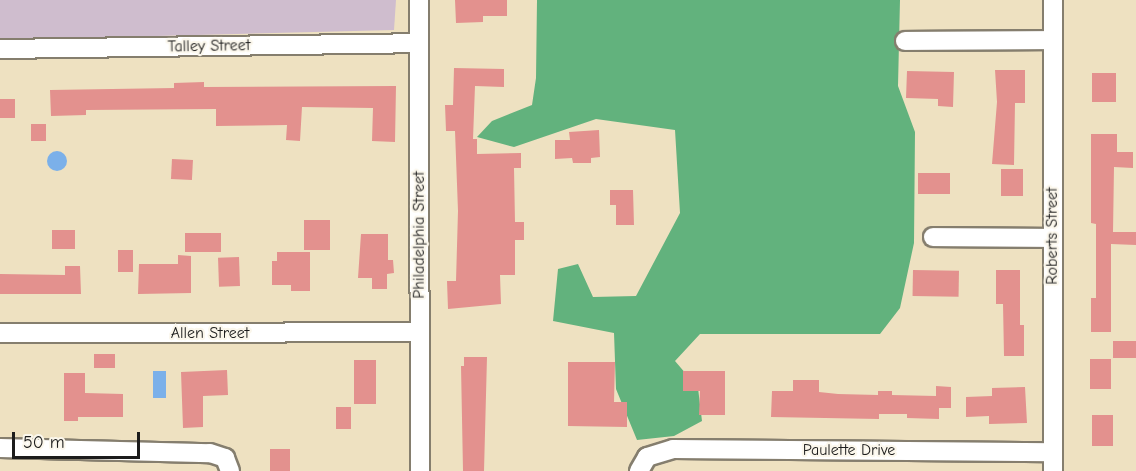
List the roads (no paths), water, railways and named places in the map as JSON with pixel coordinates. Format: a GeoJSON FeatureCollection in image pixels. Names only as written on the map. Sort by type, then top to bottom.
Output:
{"type":"FeatureCollection","features":[{"type":"Feature","properties":{"kind":"street","name":"Philadelphia Street"},"geometry":{"type":"LineString","coordinates":[[419,0],[420,471]]}},
{"type":"Feature","properties":{"kind":"street","name":"Roberts Street"},"geometry":{"type":"LineString","coordinates":[[1053,0],[1051,238],[1053,471]]}},
{"type":"Feature","properties":{"kind":"street"},"geometry":{"type":"LineString","coordinates":[[905,41],[1053,40]]}},
{"type":"Feature","properties":{"kind":"street","name":"Talley Street"},"geometry":{"type":"LineString","coordinates":[[0,49],[419,43]]}},
{"type":"Feature","properties":{"kind":"street"},"geometry":{"type":"LineString","coordinates":[[933,237],[1051,238]]}},
{"type":"Feature","properties":{"kind":"street","name":"Allen Street"},"geometry":{"type":"LineString","coordinates":[[0,333],[419,332]]}},
{"type":"Feature","properties":{"kind":"street"},"geometry":{"type":"LineString","coordinates":[[0,448],[210,453],[227,465]]}},
{"type":"Feature","properties":{"kind":"street","name":"Paulette Drive"},"geometry":{"type":"LineString","coordinates":[[643,464],[674,449],[1053,452]]}},
{"type":"Feature","properties":{"kind":"water"},"geometry":{"type":"Polygon","coordinates":[[[57,151],[64,154],[67,161],[64,168],[57,171],[50,168],[47,161],[50,154],[57,151]]]}},
{"type":"Feature","properties":{"kind":"water"},"geometry":{"type":"Polygon","coordinates":[[[153,371],[166,371],[166,398],[153,398],[153,371]]]}}]}
